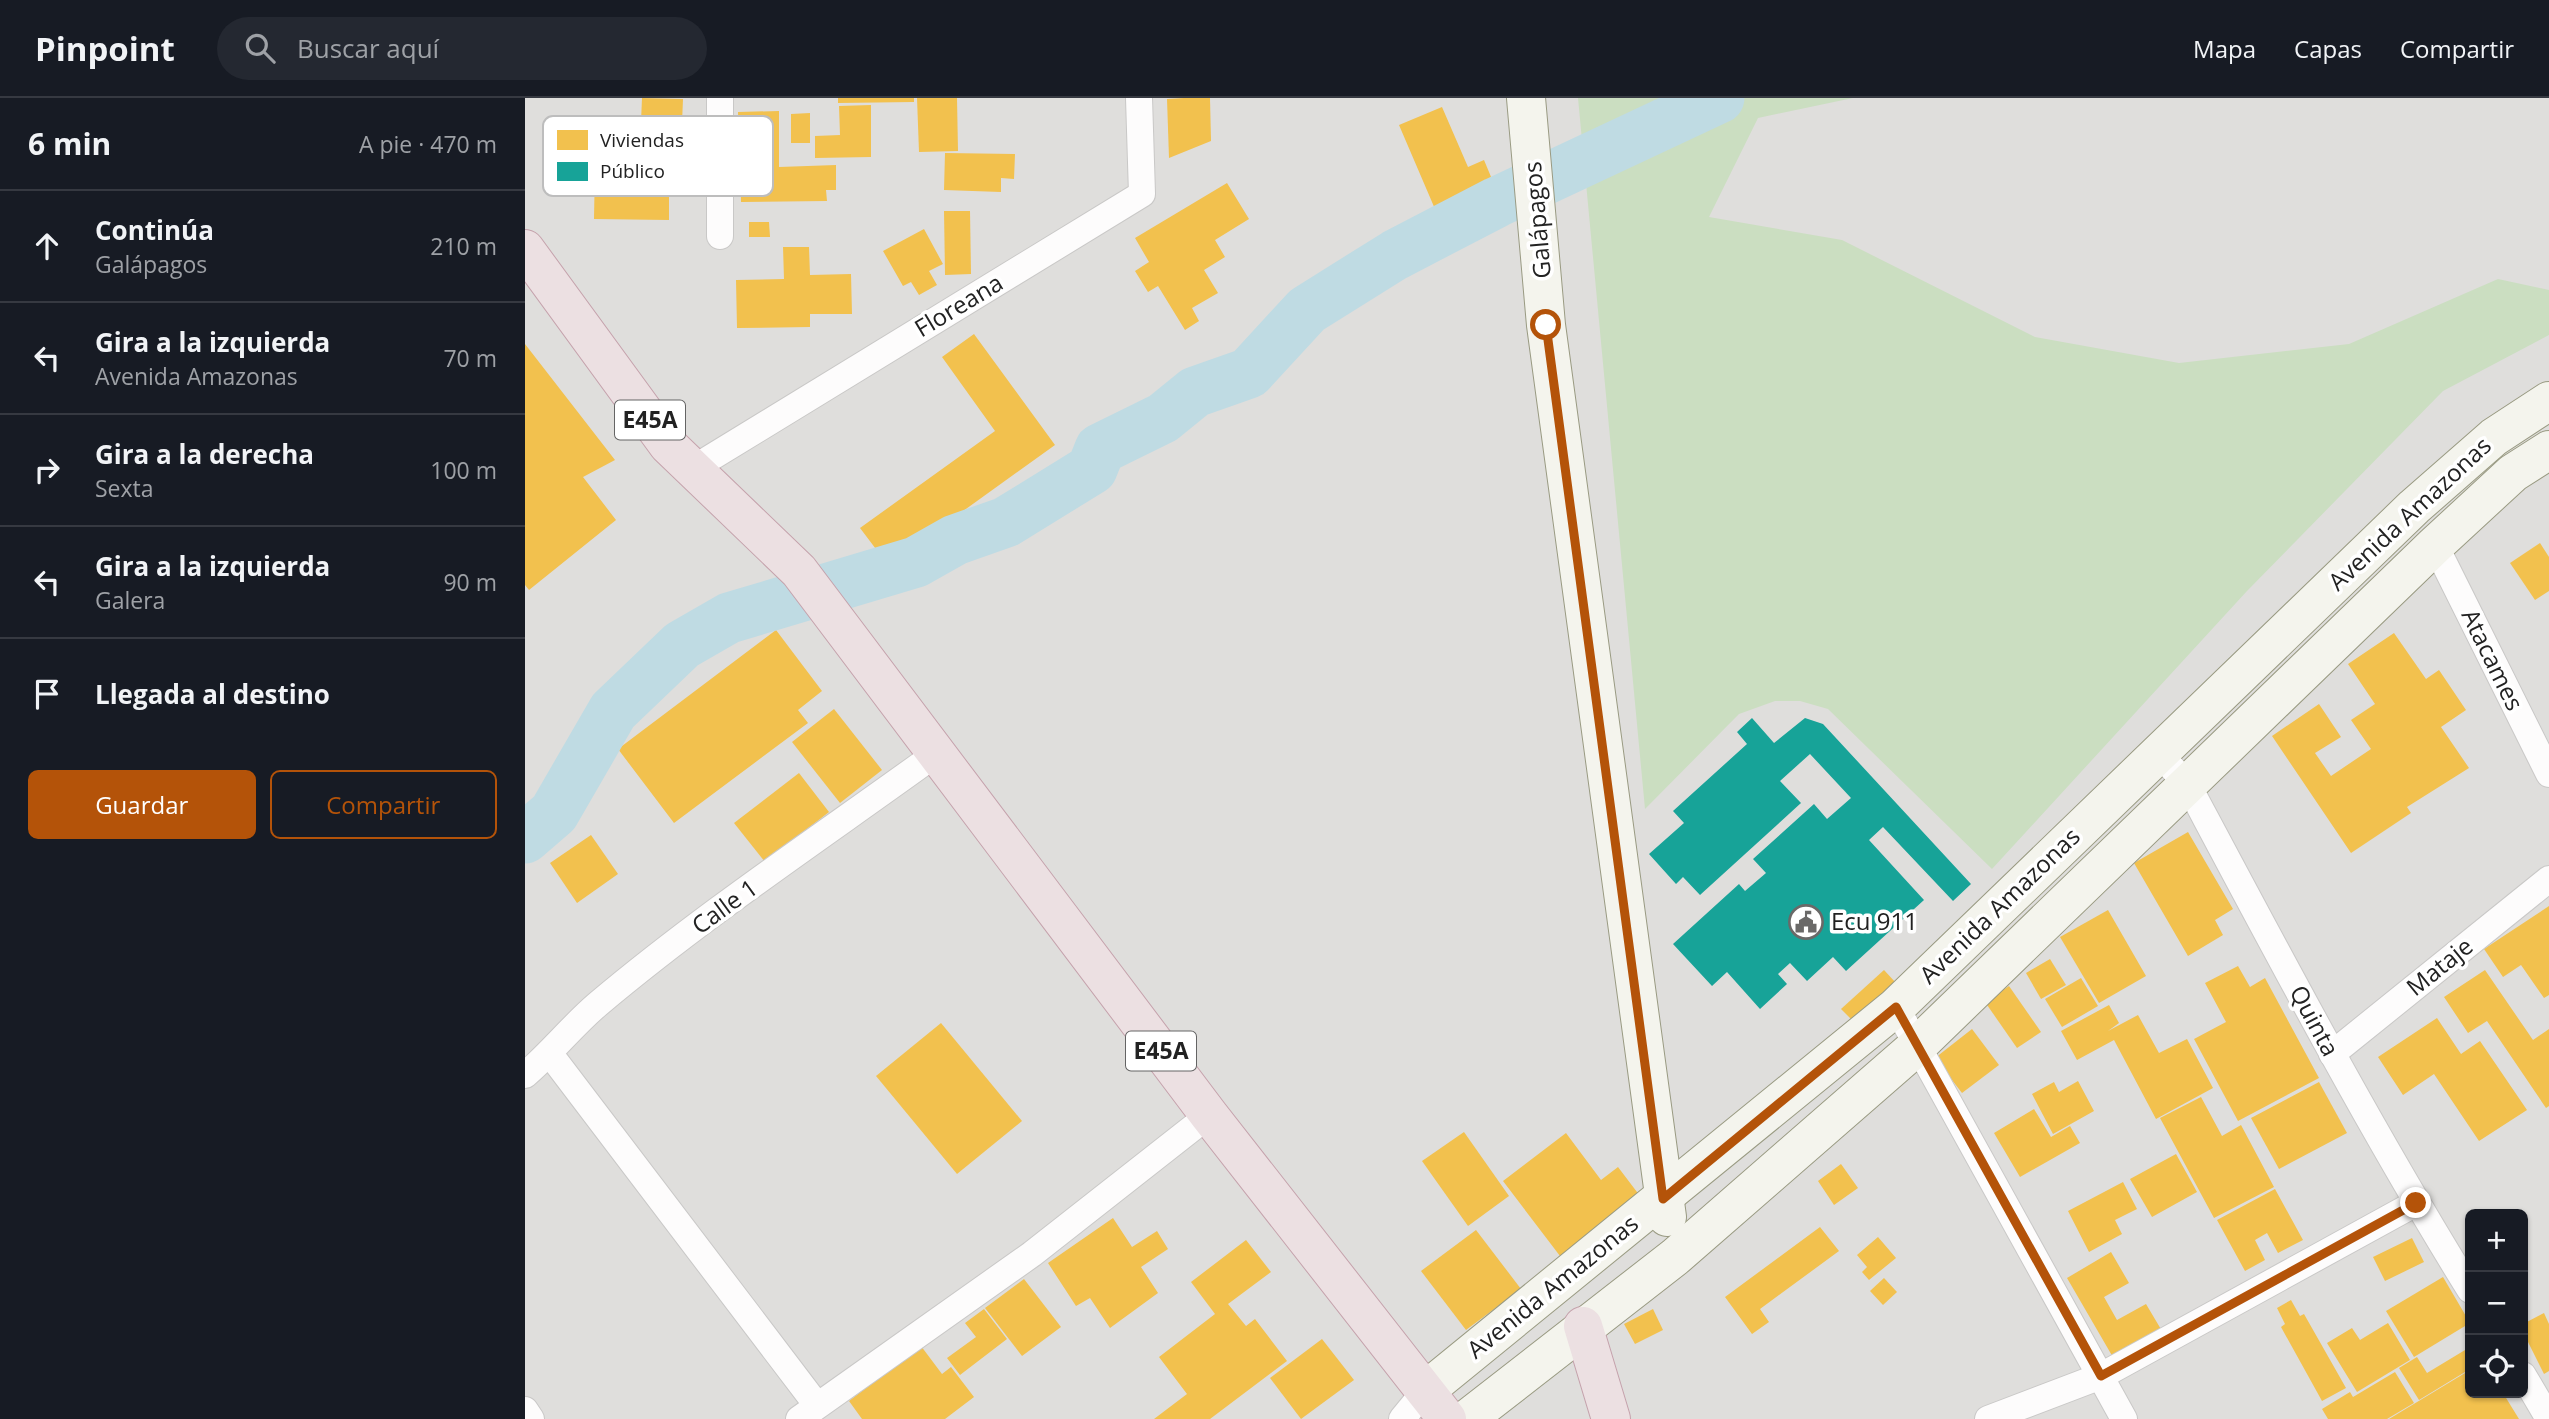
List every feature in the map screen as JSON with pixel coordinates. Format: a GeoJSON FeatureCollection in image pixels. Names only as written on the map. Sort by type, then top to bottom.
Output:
{"type":"FeatureCollection","features":[{"type":"Feature","properties":{"kind":"highway","name":"E45A"},"geometry":{"type":"LineString","coordinates":[[525,249],[668,445],[799,571],[1209,1115],[1425,1410]]}},
{"type":"Feature","properties":{"kind":"highway"},"geometry":{"type":"LineString","coordinates":[[1583,1326],[1611,1419]]}},
{"type":"Feature","properties":{"kind":"main road","name":"Galápagos"},"geometry":{"type":"LineString","coordinates":[[1526,98],[1546,313],[1663,1199],[1675,1257]]}},
{"type":"Feature","properties":{"kind":"main road","name":"Avenida Amazonas"},"geometry":{"type":"LineString","coordinates":[[1425,1410],[1663,1199],[1896,1007],[2413,507],[2494,437],[2549,401]]}},
{"type":"Feature","properties":{"kind":"main road","name":"Avenida Amazonas"},"geometry":{"type":"LineString","coordinates":[[1467,1419],[1675,1257],[1916,1047],[2189,787],[2435,545],[2513,473],[2549,450]]}},
{"type":"Feature","properties":{"kind":"street"},"geometry":{"type":"LineString","coordinates":[[720,98],[720,116]]}},
{"type":"Feature","properties":{"kind":"street","name":"Floreana"},"geometry":{"type":"LineString","coordinates":[[694,468],[1142,194],[1139,98]]}},
{"type":"Feature","properties":{"kind":"street"},"geometry":{"type":"LineString","coordinates":[[720,196],[720,236]]}},
{"type":"Feature","properties":{"kind":"street","name":"Atacames"},"geometry":{"type":"LineString","coordinates":[[2435,545],[2549,775]]}},
{"type":"Feature","properties":{"kind":"street","name":"Calle 1"},"geometry":{"type":"LineString","coordinates":[[525,1075],[550,1054],[595,1006],[937,753]]}},
{"type":"Feature","properties":{"kind":"street","name":"Quinta"},"geometry":{"type":"LineString","coordinates":[[2158,753],[2189,787],[2332,1054],[2416,1203],[2465,1282]]}},
{"type":"Feature","properties":{"kind":"street","name":"Mataje"},"geometry":{"type":"LineString","coordinates":[[2332,1054],[2549,879]]}},
{"type":"Feature","properties":{"kind":"street"},"geometry":{"type":"LineString","coordinates":[[1896,1007],[2124,1419]]}},
{"type":"Feature","properties":{"kind":"street"},"geometry":{"type":"LineString","coordinates":[[550,1054],[807,1412],[1032,1254],[1209,1115]]}},
{"type":"Feature","properties":{"kind":"street"},"geometry":{"type":"LineString","coordinates":[[1988,1419],[2101,1376],[2416,1203]]}},
{"type":"Feature","properties":{"kind":"street"},"geometry":{"type":"LineString","coordinates":[[2535,1385],[2549,1419]]}},
{"type":"Feature","properties":{"kind":"street"},"geometry":{"type":"LineString","coordinates":[[525,1410],[531,1419]]}},
{"type":"Feature","properties":{"kind":"shaded area"},"geometry":{"type":"Polygon","coordinates":[[[525,98],[2549,98],[2549,1419],[525,1419],[525,98]]]}},
{"type":"Feature","properties":{"kind":"green space"},"geometry":{"type":"Polygon","coordinates":[[[1578,98],[1853,98],[1758,118],[1709,217],[1842,240],[2035,337],[2179,363],[2349,344],[2498,279],[2549,290],[2549,335],[2443,391],[2247,591],[1992,869],[1828,709],[1800,701],[1775,701],[1739,714],[1645,809],[1578,98]]]}},
{"type":"Feature","properties":{"kind":"building: Viviendas"},"geometry":{"type":"Polygon","coordinates":[[[642,98],[683,99],[682,116],[641,116],[642,98]]]}},
{"type":"Feature","properties":{"kind":"building: Viviendas"},"geometry":{"type":"Polygon","coordinates":[[[838,98],[914,98],[914,102],[838,103],[838,98]]]}},
{"type":"Feature","properties":{"kind":"building: Viviendas"},"geometry":{"type":"Polygon","coordinates":[[[917,98],[957,98],[958,151],[919,152],[917,98]]]}},
{"type":"Feature","properties":{"kind":"building: Viviendas"},"geometry":{"type":"Polygon","coordinates":[[[1210,98],[1211,141],[1169,158],[1167,99],[1210,98]]]}},
{"type":"Feature","properties":{"kind":"building: Viviendas"},"geometry":{"type":"Polygon","coordinates":[[[871,105],[871,157],[815,158],[815,136],[840,135],[839,106],[871,105]]]}},
{"type":"Feature","properties":{"kind":"building: Viviendas"},"geometry":{"type":"Polygon","coordinates":[[[1442,107],[1468,167],[1484,160],[1494,184],[1435,209],[1399,125],[1442,107]]]}},
{"type":"Feature","properties":{"kind":"building: Viviendas"},"geometry":{"type":"Polygon","coordinates":[[[779,111],[779,167],[836,165],[836,190],[826,190],[827,201],[741,202],[741,196],[773,196],[773,149],[776,149],[773,149],[773,116],[738,116],[738,112],[779,111]]]}},
{"type":"Feature","properties":{"kind":"building: Viviendas"},"geometry":{"type":"Polygon","coordinates":[[[810,113],[810,143],[791,143],[791,114],[810,113]]]}},
{"type":"Feature","properties":{"kind":"building: Viviendas"},"geometry":{"type":"Polygon","coordinates":[[[945,153],[1015,154],[1014,179],[1001,178],[1001,192],[944,190],[945,153]]]}},
{"type":"Feature","properties":{"kind":"building: Viviendas"},"geometry":{"type":"Polygon","coordinates":[[[1227,183],[1249,219],[1215,240],[1225,257],[1204,270],[1218,293],[1192,308],[1199,321],[1185,330],[1158,286],[1148,292],[1135,271],[1149,262],[1135,238],[1227,183]]]}},
{"type":"Feature","properties":{"kind":"building: Viviendas"},"geometry":{"type":"Polygon","coordinates":[[[594,196],[669,196],[669,220],[594,219],[594,196]]]}},
{"type":"Feature","properties":{"kind":"building: Viviendas"},"geometry":{"type":"Polygon","coordinates":[[[944,211],[970,211],[971,274],[945,275],[944,211]]]}},
{"type":"Feature","properties":{"kind":"building: Viviendas"},"geometry":{"type":"Polygon","coordinates":[[[749,222],[769,222],[770,237],[749,237],[749,222]]]}},
{"type":"Feature","properties":{"kind":"building: Viviendas"},"geometry":{"type":"Polygon","coordinates":[[[924,229],[943,264],[929,271],[937,285],[919,295],[911,282],[903,286],[883,251],[924,229]]]}},
{"type":"Feature","properties":{"kind":"building: Viviendas"},"geometry":{"type":"Polygon","coordinates":[[[783,247],[809,247],[810,275],[851,274],[852,314],[810,314],[810,327],[737,328],[736,280],[784,279],[783,247]]]}},
{"type":"Feature","properties":{"kind":"building: Viviendas"},"geometry":{"type":"Polygon","coordinates":[[[974,334],[1055,445],[888,565],[860,528],[995,431],[942,357],[974,334]]]}},
{"type":"Feature","properties":{"kind":"building: Viviendas"},"geometry":{"type":"Polygon","coordinates":[[[525,344],[615,460],[583,477],[616,520],[529,590],[525,585],[525,344]]]}},
{"type":"Feature","properties":{"kind":"building: Viviendas"},"geometry":{"type":"Polygon","coordinates":[[[2540,543],[2549,557],[2549,591],[2535,600],[2510,563],[2540,543]]]}},
{"type":"Feature","properties":{"kind":"building: Viviendas"},"geometry":{"type":"Polygon","coordinates":[[[776,630],[822,691],[798,710],[808,723],[674,823],[618,749],[776,630]]]}},
{"type":"Feature","properties":{"kind":"building: Viviendas"},"geometry":{"type":"Polygon","coordinates":[[[2394,633],[2426,679],[2439,670],[2466,710],[2441,727],[2469,768],[2407,807],[2411,813],[2351,853],[2272,736],[2319,704],[2341,737],[2315,753],[2331,776],[2371,749],[2351,720],[2375,704],[2348,664],[2394,633]]]}},
{"type":"Feature","properties":{"kind":"building: Viviendas"},"geometry":{"type":"Polygon","coordinates":[[[834,709],[882,770],[840,803],[792,742],[834,709]]]}},
{"type":"Feature","properties":{"kind":"building: Viviendas"},"geometry":{"type":"Polygon","coordinates":[[[799,773],[829,812],[765,862],[734,823],[799,773]]]}},
{"type":"Feature","properties":{"kind":"building: Viviendas"},"geometry":{"type":"Polygon","coordinates":[[[2188,832],[2233,909],[2215,920],[2223,935],[2188,956],[2134,863],[2188,832]]]}},
{"type":"Feature","properties":{"kind":"building: Viviendas"},"geometry":{"type":"Polygon","coordinates":[[[591,835],[618,874],[577,903],[550,863],[591,835]]]}},
{"type":"Feature","properties":{"kind":"building: Viviendas"},"geometry":{"type":"Polygon","coordinates":[[[2549,906],[2549,995],[2544,998],[2521,965],[2503,977],[2484,949],[2549,906]]]}},
{"type":"Feature","properties":{"kind":"building: Viviendas"},"geometry":{"type":"Polygon","coordinates":[[[2108,910],[2146,976],[2099,1003],[2060,937],[2108,910]]]}},
{"type":"Feature","properties":{"kind":"building: Viviendas"},"geometry":{"type":"Polygon","coordinates":[[[2050,959],[2066,985],[2041,999],[2026,973],[2050,959]]]}},
{"type":"Feature","properties":{"kind":"building: Viviendas"},"geometry":{"type":"Polygon","coordinates":[[[2238,966],[2250,987],[2265,978],[2319,1078],[2238,1121],[2194,1039],[2226,1022],[2205,983],[2238,966]]]}},
{"type":"Feature","properties":{"kind":"building: Viviendas"},"geometry":{"type":"Polygon","coordinates":[[[1884,970],[1896,983],[1853,1021],[1841,1009],[1884,970]]]}},
{"type":"Feature","properties":{"kind":"building: Viviendas"},"geometry":{"type":"Polygon","coordinates":[[[2485,970],[2533,1040],[2549,1029],[2549,1106],[2546,1108],[2487,1021],[2468,1033],[2444,997],[2485,970]]]}},
{"type":"Feature","properties":{"kind":"building: Viviendas"},"geometry":{"type":"Polygon","coordinates":[[[2081,978],[2098,1006],[2062,1027],[2045,999],[2081,978]]]}},
{"type":"Feature","properties":{"kind":"building: Viviendas"},"geometry":{"type":"Polygon","coordinates":[[[2009,986],[2041,1032],[2017,1048],[1985,1002],[2009,986]]]}},
{"type":"Feature","properties":{"kind":"building: Viviendas"},"geometry":{"type":"Polygon","coordinates":[[[2109,1005],[2119,1023],[2108,1031],[2138,1015],[2159,1053],[2187,1039],[2213,1088],[2156,1119],[2114,1040],[2077,1060],[2061,1031],[2109,1005]]]}},
{"type":"Feature","properties":{"kind":"building: Viviendas"},"geometry":{"type":"Polygon","coordinates":[[[2437,1018],[2461,1054],[2480,1041],[2527,1110],[2479,1141],[2434,1074],[2403,1095],[2378,1057],[2437,1018]]]}},
{"type":"Feature","properties":{"kind":"building: Viviendas"},"geometry":{"type":"Polygon","coordinates":[[[941,1023],[1022,1121],[957,1174],[876,1076],[941,1023]]]}},
{"type":"Feature","properties":{"kind":"building: Viviendas"},"geometry":{"type":"Polygon","coordinates":[[[1972,1029],[1999,1065],[1962,1093],[1935,1058],[1972,1029]]]}},
{"type":"Feature","properties":{"kind":"building: Viviendas"},"geometry":{"type":"Polygon","coordinates":[[[2078,1081],[2094,1111],[2053,1134],[2032,1094],[2054,1082],[2059,1092],[2078,1081]]]}},
{"type":"Feature","properties":{"kind":"building: Viviendas"},"geometry":{"type":"Polygon","coordinates":[[[2319,1082],[2347,1133],[2279,1169],[2251,1118],[2319,1082]]]}},
{"type":"Feature","properties":{"kind":"building: Viviendas"},"geometry":{"type":"Polygon","coordinates":[[[2201,1097],[2222,1136],[2241,1125],[2274,1187],[2214,1218],[2160,1118],[2201,1097]]]}},
{"type":"Feature","properties":{"kind":"building: Viviendas"},"geometry":{"type":"Polygon","coordinates":[[[2034,1109],[2051,1137],[2070,1126],[2080,1143],[2020,1177],[1994,1133],[2034,1109]]]}},
{"type":"Feature","properties":{"kind":"building: Viviendas"},"geometry":{"type":"Polygon","coordinates":[[[1464,1132],[1509,1196],[1468,1226],[1422,1161],[1464,1132]]]}},
{"type":"Feature","properties":{"kind":"building: Viviendas"},"geometry":{"type":"Polygon","coordinates":[[[1566,1133],[1601,1180],[1618,1167],[1640,1196],[1560,1256],[1503,1181],[1566,1133]]]}},
{"type":"Feature","properties":{"kind":"building: Viviendas"},"geometry":{"type":"Polygon","coordinates":[[[2176,1154],[2197,1192],[2152,1217],[2130,1179],[2176,1154]]]}},
{"type":"Feature","properties":{"kind":"building: Viviendas"},"geometry":{"type":"Polygon","coordinates":[[[1841,1164],[1858,1188],[1834,1205],[1818,1181],[1841,1164]]]}},
{"type":"Feature","properties":{"kind":"building: Viviendas"},"geometry":{"type":"Polygon","coordinates":[[[2123,1182],[2137,1209],[2115,1220],[2122,1234],[2089,1252],[2068,1211],[2123,1182]]]}},
{"type":"Feature","properties":{"kind":"building: Viviendas"},"geometry":{"type":"Polygon","coordinates":[[[2275,1189],[2303,1240],[2278,1253],[2267,1233],[2255,1240],[2265,1260],[2245,1271],[2217,1220],[2275,1189]]]}},
{"type":"Feature","properties":{"kind":"building: Viviendas"},"geometry":{"type":"Polygon","coordinates":[[[1113,1218],[1132,1247],[1157,1231],[1168,1249],[1141,1267],[1158,1293],[1110,1328],[1090,1298],[1076,1306],[1048,1263],[1113,1218]]]}},
{"type":"Feature","properties":{"kind":"building: Viviendas"},"geometry":{"type":"Polygon","coordinates":[[[1820,1227],[1839,1251],[1760,1309],[1769,1322],[1752,1334],[1725,1297],[1820,1227]]]}},
{"type":"Feature","properties":{"kind":"building: Viviendas"},"geometry":{"type":"Polygon","coordinates":[[[1476,1230],[1521,1289],[1466,1330],[1421,1271],[1476,1230]]]}},
{"type":"Feature","properties":{"kind":"building: Viviendas"},"geometry":{"type":"Polygon","coordinates":[[[1878,1237],[1896,1258],[1869,1280],[1862,1272],[1867,1267],[1857,1255],[1878,1237]]]}},
{"type":"Feature","properties":{"kind":"building: Viviendas"},"geometry":{"type":"Polygon","coordinates":[[[2412,1238],[2424,1262],[2385,1281],[2373,1257],[2412,1238]]]}},
{"type":"Feature","properties":{"kind":"building: Viviendas"},"geometry":{"type":"Polygon","coordinates":[[[1246,1240],[1271,1272],[1228,1304],[1246,1326],[1255,1319],[1287,1361],[1210,1419],[1154,1419],[1187,1394],[1159,1357],[1215,1314],[1191,1282],[1246,1240]]]}},
{"type":"Feature","properties":{"kind":"building: Viviendas"},"geometry":{"type":"Polygon","coordinates":[[[2111,1252],[2129,1283],[2104,1297],[2117,1320],[2146,1304],[2162,1331],[2114,1359],[2067,1278],[2111,1252]]]}},
{"type":"Feature","properties":{"kind":"building: Viviendas"},"geometry":{"type":"Polygon","coordinates":[[[2443,1277],[2465,1314],[2465,1326],[2414,1357],[2386,1311],[2443,1277]]]}},
{"type":"Feature","properties":{"kind":"building: Viviendas"},"geometry":{"type":"Polygon","coordinates":[[[1884,1278],[1897,1292],[1883,1305],[1870,1291],[1884,1278]]]}},
{"type":"Feature","properties":{"kind":"building: Viviendas"},"geometry":{"type":"Polygon","coordinates":[[[1024,1279],[1061,1327],[1022,1356],[985,1308],[1024,1279]]]}},
{"type":"Feature","properties":{"kind":"building: Viviendas"},"geometry":{"type":"Polygon","coordinates":[[[2291,1300],[2300,1316],[2304,1314],[2346,1388],[2322,1401],[2281,1327],[2285,1324],[2277,1308],[2291,1300]]]}},
{"type":"Feature","properties":{"kind":"building: Viviendas"},"geometry":{"type":"Polygon","coordinates":[[[984,1309],[1007,1339],[960,1375],[947,1358],[976,1337],[965,1323],[984,1309]]]}},
{"type":"Feature","properties":{"kind":"building: Viviendas"},"geometry":{"type":"Polygon","coordinates":[[[1653,1309],[1663,1330],[1635,1344],[1624,1324],[1653,1309]]]}},
{"type":"Feature","properties":{"kind":"building: Viviendas"},"geometry":{"type":"Polygon","coordinates":[[[2544,1313],[2549,1324],[2549,1371],[2544,1374],[2528,1342],[2528,1321],[2544,1313]]]}},
{"type":"Feature","properties":{"kind":"building: Viviendas"},"geometry":{"type":"Polygon","coordinates":[[[2388,1323],[2410,1360],[2357,1392],[2327,1343],[2352,1328],[2360,1340],[2388,1323]]]}},
{"type":"Feature","properties":{"kind":"building: Viviendas"},"geometry":{"type":"Polygon","coordinates":[[[1322,1339],[1354,1380],[1301,1419],[1270,1378],[1322,1339]]]}},
{"type":"Feature","properties":{"kind":"building: Viviendas"},"geometry":{"type":"Polygon","coordinates":[[[921,1346],[942,1374],[951,1367],[974,1397],[945,1419],[862,1419],[849,1401],[921,1346]]]}},
{"type":"Feature","properties":{"kind":"building: Viviendas"},"geometry":{"type":"Polygon","coordinates":[[[2465,1350],[2465,1372],[2419,1400],[2399,1368],[2417,1357],[2427,1373],[2465,1350]]]}},
{"type":"Feature","properties":{"kind":"building: Viviendas"},"geometry":{"type":"Polygon","coordinates":[[[2395,1372],[2414,1403],[2387,1419],[2328,1419],[2322,1409],[2350,1392],[2353,1397],[2395,1372]]]}},
{"type":"Feature","properties":{"kind":"building: Viviendas"},"geometry":{"type":"Polygon","coordinates":[[[2465,1373],[2465,1398],[2506,1398],[2519,1419],[2389,1419],[2465,1373]]]}},
{"type":"Feature","properties":{"kind":"building: Público"},"geometry":{"type":"Polygon","coordinates":[[[1752,718],[1774,743],[1805,718],[1823,724],[1971,884],[1953,901],[1883,827],[1869,840],[1924,900],[1846,971],[1833,957],[1807,981],[1790,963],[1778,974],[1787,984],[1760,1009],[1727,972],[1712,986],[1673,944],[1739,884],[1745,891],[1766,873],[1753,859],[1814,804],[1827,819],[1851,798],[1810,754],[1780,781],[1801,803],[1700,895],[1683,877],[1676,884],[1649,854],[1684,823],[1673,811],[1747,744],[1737,732],[1752,718]]]}},
{"type":"Feature","properties":{"kind":"waterway"},"geometry":{"type":"LineString","coordinates":[[525,838],[554,813],[613,711],[682,645],[729,618],[916,562],[955,540],[1006,522],[1092,469],[1100,449],[1163,418],[1195,392],[1249,373],[1307,310],[1395,255],[1497,202],[1719,98]]}},
{"type":"Feature","properties":{"kind":"place","name":"Ecu 911"},"geometry":{"type":"Point","coordinates":[1806,922]}},
{"type":"Feature","properties":{"kind":"route"},"geometry":{"type":"LineString","coordinates":[[1546,325],[1663,1199],[1896,1007],[2101,1376],[2416,1203]]}}]}
